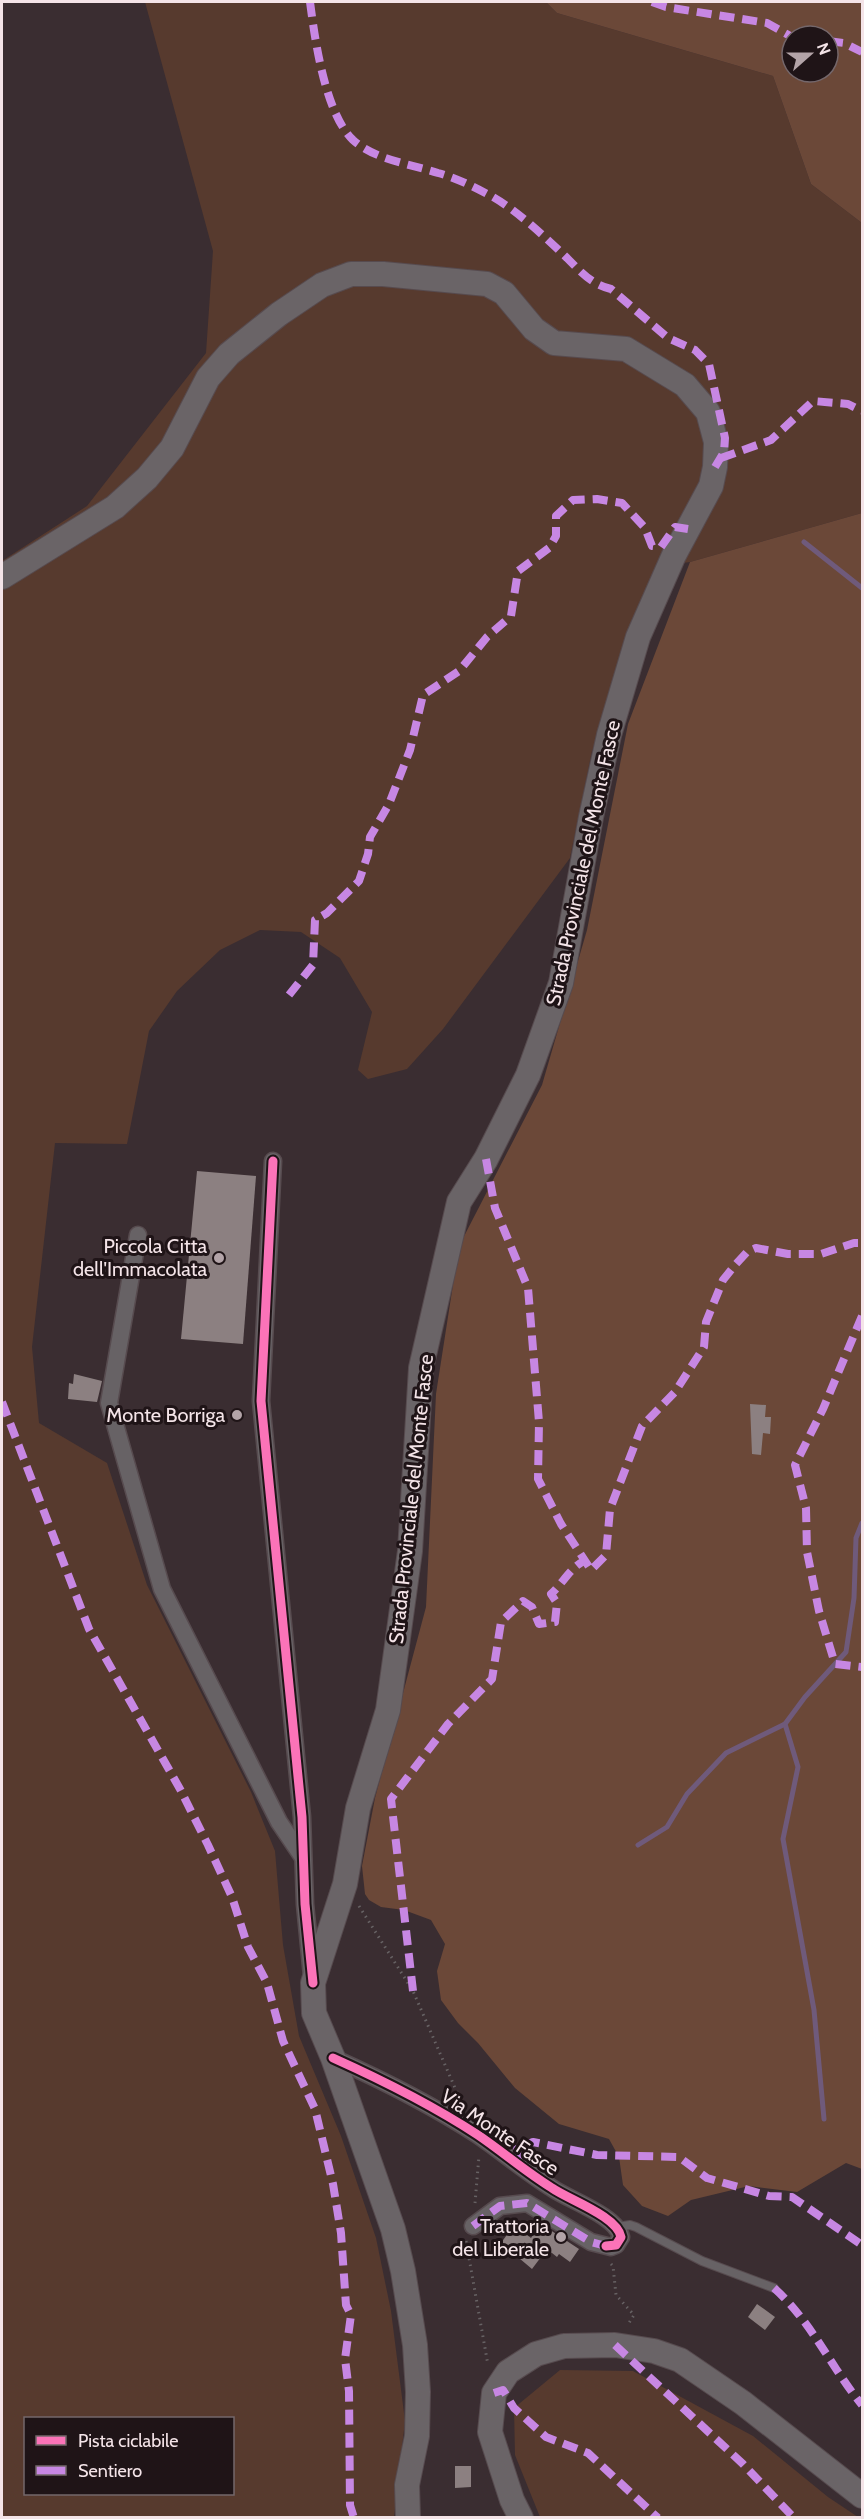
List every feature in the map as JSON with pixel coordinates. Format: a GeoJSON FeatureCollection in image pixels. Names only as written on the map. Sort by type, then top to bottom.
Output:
{"type":"FeatureCollection","features":[{"type":"Feature","properties":{"kind":"main road","name":"Strada Provinciale del Monte Fasce"},"geometry":{"type":"LineString","coordinates":[[2,577],[115,507],[147,478],[172,448],[208,378],[229,354],[279,314],[322,285],[351,274],[383,274],[487,284],[504,293],[534,329],[554,342],[626,349],[685,385],[708,412],[716,442],[711,486],[674,555],[638,637],[609,735],[591,817],[561,983],[528,1075],[486,1160],[459,1202],[421,1368],[410,1551],[388,1710],[358,1808],[345,1884],[313,1983],[314,2013],[333,2058],[393,2229],[403,2271],[415,2345],[418,2392],[417,2436],[407,2485],[408,2517]]}},
{"type":"Feature","properties":{"kind":"main road"},"geometry":{"type":"LineString","coordinates":[[521,2517],[512,2500],[490,2432],[494,2393],[508,2372],[536,2354],[564,2346],[615,2345],[654,2351],[680,2360],[743,2403],[862,2496]]}},
{"type":"Feature","properties":{"kind":"street"},"geometry":{"type":"LineString","coordinates":[[273,1161],[261,1401],[302,1817],[304,1904],[313,1983]]}},
{"type":"Feature","properties":{"kind":"street"},"geometry":{"type":"LineString","coordinates":[[138,1235],[109,1403],[162,1589],[279,1822],[302,1856]]}},
{"type":"Feature","properties":{"kind":"street","name":"Via Monte Fasce"},"geometry":{"type":"LineString","coordinates":[[333,2058],[415,2098],[475,2133],[551,2188],[617,2227]]}},
{"type":"Feature","properties":{"kind":"street"},"geometry":{"type":"LineString","coordinates":[[473,2226],[500,2206],[527,2203],[598,2244],[616,2245],[621,2237],[617,2227]]}},
{"type":"Feature","properties":{"kind":"lane"},"geometry":{"type":"LineString","coordinates":[[617,2227],[630,2225],[636,2227],[702,2260],[774,2288]]}},
{"type":"Feature","properties":{"kind":"path"},"geometry":{"type":"LineString","coordinates":[[598,2244],[613,2266],[616,2295],[633,2315],[615,2345]]}},
{"type":"Feature","properties":{"kind":"shaded area"},"geometry":{"type":"Polygon","coordinates":[[[145,2],[546,2],[557,13],[773,76],[811,184],[862,223],[862,513],[690,562],[656,567],[592,751],[570,858],[443,1029],[407,1069],[368,1079],[358,1070],[372,1012],[340,958],[301,932],[260,930],[220,950],[177,991],[149,1031],[127,1144],[55,1143],[32,1347],[39,1423],[107,1463],[147,1585],[251,1792],[275,1851],[283,1945],[299,2036],[341,2136],[376,2238],[391,2311],[405,2421],[394,2517],[2,2518],[2,561],[87,506],[206,353],[213,251],[145,2]]]}},
{"type":"Feature","properties":{"kind":"shaded area"},"geometry":{"type":"Polygon","coordinates":[[[546,2],[862,2],[862,223],[811,184],[773,76],[557,13],[546,2]]]}},
{"type":"Feature","properties":{"kind":"shaded area"},"geometry":{"type":"Polygon","coordinates":[[[862,513],[862,2169],[846,2163],[797,2192],[749,2186],[691,2200],[668,2216],[642,2206],[623,2185],[619,2157],[609,2139],[559,2124],[515,2088],[478,2043],[458,2023],[441,2000],[437,1971],[445,1944],[431,1920],[404,1910],[381,1907],[369,1900],[365,1894],[362,1866],[375,1798],[426,1607],[436,1394],[459,1246],[542,1085],[587,930],[628,724],[690,562],[862,513]]]}},
{"type":"Feature","properties":{"kind":"shaded area"},"geometry":{"type":"Polygon","coordinates":[[[560,2370],[633,2371],[753,2436],[828,2497],[858,2517],[540,2517],[515,2455],[514,2408],[560,2370]]]}},
{"type":"Feature","properties":{"kind":"building","name":"Piccola Citta dell'Immacolata"},"geometry":{"type":"Polygon","coordinates":[[[197,1171],[256,1176],[243,1344],[181,1339],[197,1171]]]}},
{"type":"Feature","properties":{"kind":"building"},"geometry":{"type":"Polygon","coordinates":[[[74,1374],[102,1381],[97,1402],[68,1399],[69,1383],[73,1384],[74,1374]]]}},
{"type":"Feature","properties":{"kind":"building"},"geometry":{"type":"Polygon","coordinates":[[[750,1404],[766,1405],[765,1417],[771,1417],[770,1434],[763,1433],[761,1455],[752,1454],[750,1404]]]}},
{"type":"Feature","properties":{"kind":"building"},"geometry":{"type":"Polygon","coordinates":[[[541,2224],[579,2249],[570,2262],[559,2254],[557,2257],[547,2249],[532,2269],[501,2243],[514,2225],[531,2238],[541,2224]]]}},
{"type":"Feature","properties":{"kind":"building"},"geometry":{"type":"Polygon","coordinates":[[[757,2304],[775,2317],[765,2330],[748,2317],[757,2304]]]}},
{"type":"Feature","properties":{"kind":"building"},"geometry":{"type":"Polygon","coordinates":[[[455,2466],[471,2466],[471,2487],[455,2488],[455,2466]]]}},
{"type":"Feature","properties":{"kind":"waterway"},"geometry":{"type":"LineString","coordinates":[[804,542],[862,588]]}},
{"type":"Feature","properties":{"kind":"waterway"},"geometry":{"type":"LineString","coordinates":[[638,1845],[667,1827],[687,1794],[726,1753],[785,1724],[805,1697],[846,1652],[854,1598],[856,1538],[862,1523]]}},
{"type":"Feature","properties":{"kind":"waterway"},"geometry":{"type":"LineString","coordinates":[[785,1724],[798,1767],[783,1839],[814,2010],[824,2119]]}},
{"type":"Feature","properties":{"kind":"marked path"},"geometry":{"type":"LineString","coordinates":[[310,2],[318,55],[328,94],[343,128],[353,140],[382,157],[452,178],[503,203],[532,225],[587,277],[611,289],[668,338],[695,350],[709,364],[725,438],[724,452],[715,467]]}},
{"type":"Feature","properties":{"kind":"marked path"},"geometry":{"type":"LineString","coordinates":[[652,2],[666,7],[767,23],[780,30]]}},
{"type":"Feature","properties":{"kind":"marked path"},"geometry":{"type":"LineString","coordinates":[[840,42],[862,52]]}},
{"type":"Feature","properties":{"kind":"marked path"},"geometry":{"type":"LineString","coordinates":[[721,458],[771,440],[813,401],[848,404],[862,411]]}},
{"type":"Feature","properties":{"kind":"marked path"},"geometry":{"type":"LineString","coordinates":[[289,995],[313,965],[315,920],[327,913],[359,881],[368,854],[370,837],[389,804],[410,750],[423,695],[459,671],[487,637],[511,616],[518,571],[549,548],[556,536],[556,516],[573,500],[597,499],[622,503],[645,528],[652,546],[661,547],[675,527],[688,529]]}},
{"type":"Feature","properties":{"kind":"marked path"},"geometry":{"type":"LineString","coordinates":[[486,1159],[495,1208],[528,1288],[539,1422],[538,1479],[561,1524],[591,1570],[606,1555],[610,1509],[642,1426],[675,1392],[704,1347],[706,1322],[723,1280],[736,1264],[747,1252],[756,1248],[788,1254],[821,1254],[854,1243],[862,1243]]}},
{"type":"Feature","properties":{"kind":"marked path"},"geometry":{"type":"LineString","coordinates":[[862,1316],[823,1409],[795,1465],[806,1508],[807,1552],[819,1611],[835,1664],[862,1667]]}},
{"type":"Feature","properties":{"kind":"marked path"},"geometry":{"type":"LineString","coordinates":[[2,1402],[89,1629],[180,1789],[208,1845],[232,1897],[248,1947],[267,1983],[283,2041],[315,2109],[333,2184],[341,2233],[346,2305],[351,2315],[345,2359],[349,2391],[350,2505],[354,2518]]}},
{"type":"Feature","properties":{"kind":"marked path"},"geometry":{"type":"LineString","coordinates":[[413,1991],[391,1799],[448,1724],[492,1679],[501,1622],[523,1601],[532,1607],[539,1624],[555,1622],[557,1603],[551,1594],[584,1561]]}},
{"type":"Feature","properties":{"kind":"marked path"},"geometry":{"type":"LineString","coordinates":[[518,2163],[517,2149],[533,2142],[597,2155],[679,2157],[707,2178],[769,2196],[792,2197],[862,2245]]}},
{"type":"Feature","properties":{"kind":"marked path"},"geometry":{"type":"LineString","coordinates":[[473,2226],[500,2206],[527,2203],[591,2242],[606,2246]]}},
{"type":"Feature","properties":{"kind":"marked path"},"geometry":{"type":"LineString","coordinates":[[774,2288],[799,2315],[862,2405]]}},
{"type":"Feature","properties":{"kind":"marked path"},"geometry":{"type":"LineString","coordinates":[[615,2345],[743,2464],[794,2518]]}},
{"type":"Feature","properties":{"kind":"marked path"},"geometry":{"type":"LineString","coordinates":[[494,2393],[503,2390],[514,2408],[546,2437],[588,2453],[658,2518]]}},
{"type":"Feature","properties":{"kind":"cycle path"},"geometry":{"type":"LineString","coordinates":[[273,1161],[261,1401],[302,1817],[305,1904],[313,1983]]}},
{"type":"Feature","properties":{"kind":"cycle path"},"geometry":{"type":"LineString","coordinates":[[333,2058],[443,2113],[552,2188],[602,2215],[618,2229],[621,2237],[616,2245],[606,2246]]}},
{"type":"Feature","properties":{"kind":"place","name":"Piccola Citta dell'Immacolata"},"geometry":{"type":"Point","coordinates":[219,1258]}},
{"type":"Feature","properties":{"kind":"place","name":"Monte Borriga"},"geometry":{"type":"Point","coordinates":[237,1415]}},
{"type":"Feature","properties":{"kind":"place","name":"Trattoria del Liberale"},"geometry":{"type":"Point","coordinates":[561,2237]}}]}
